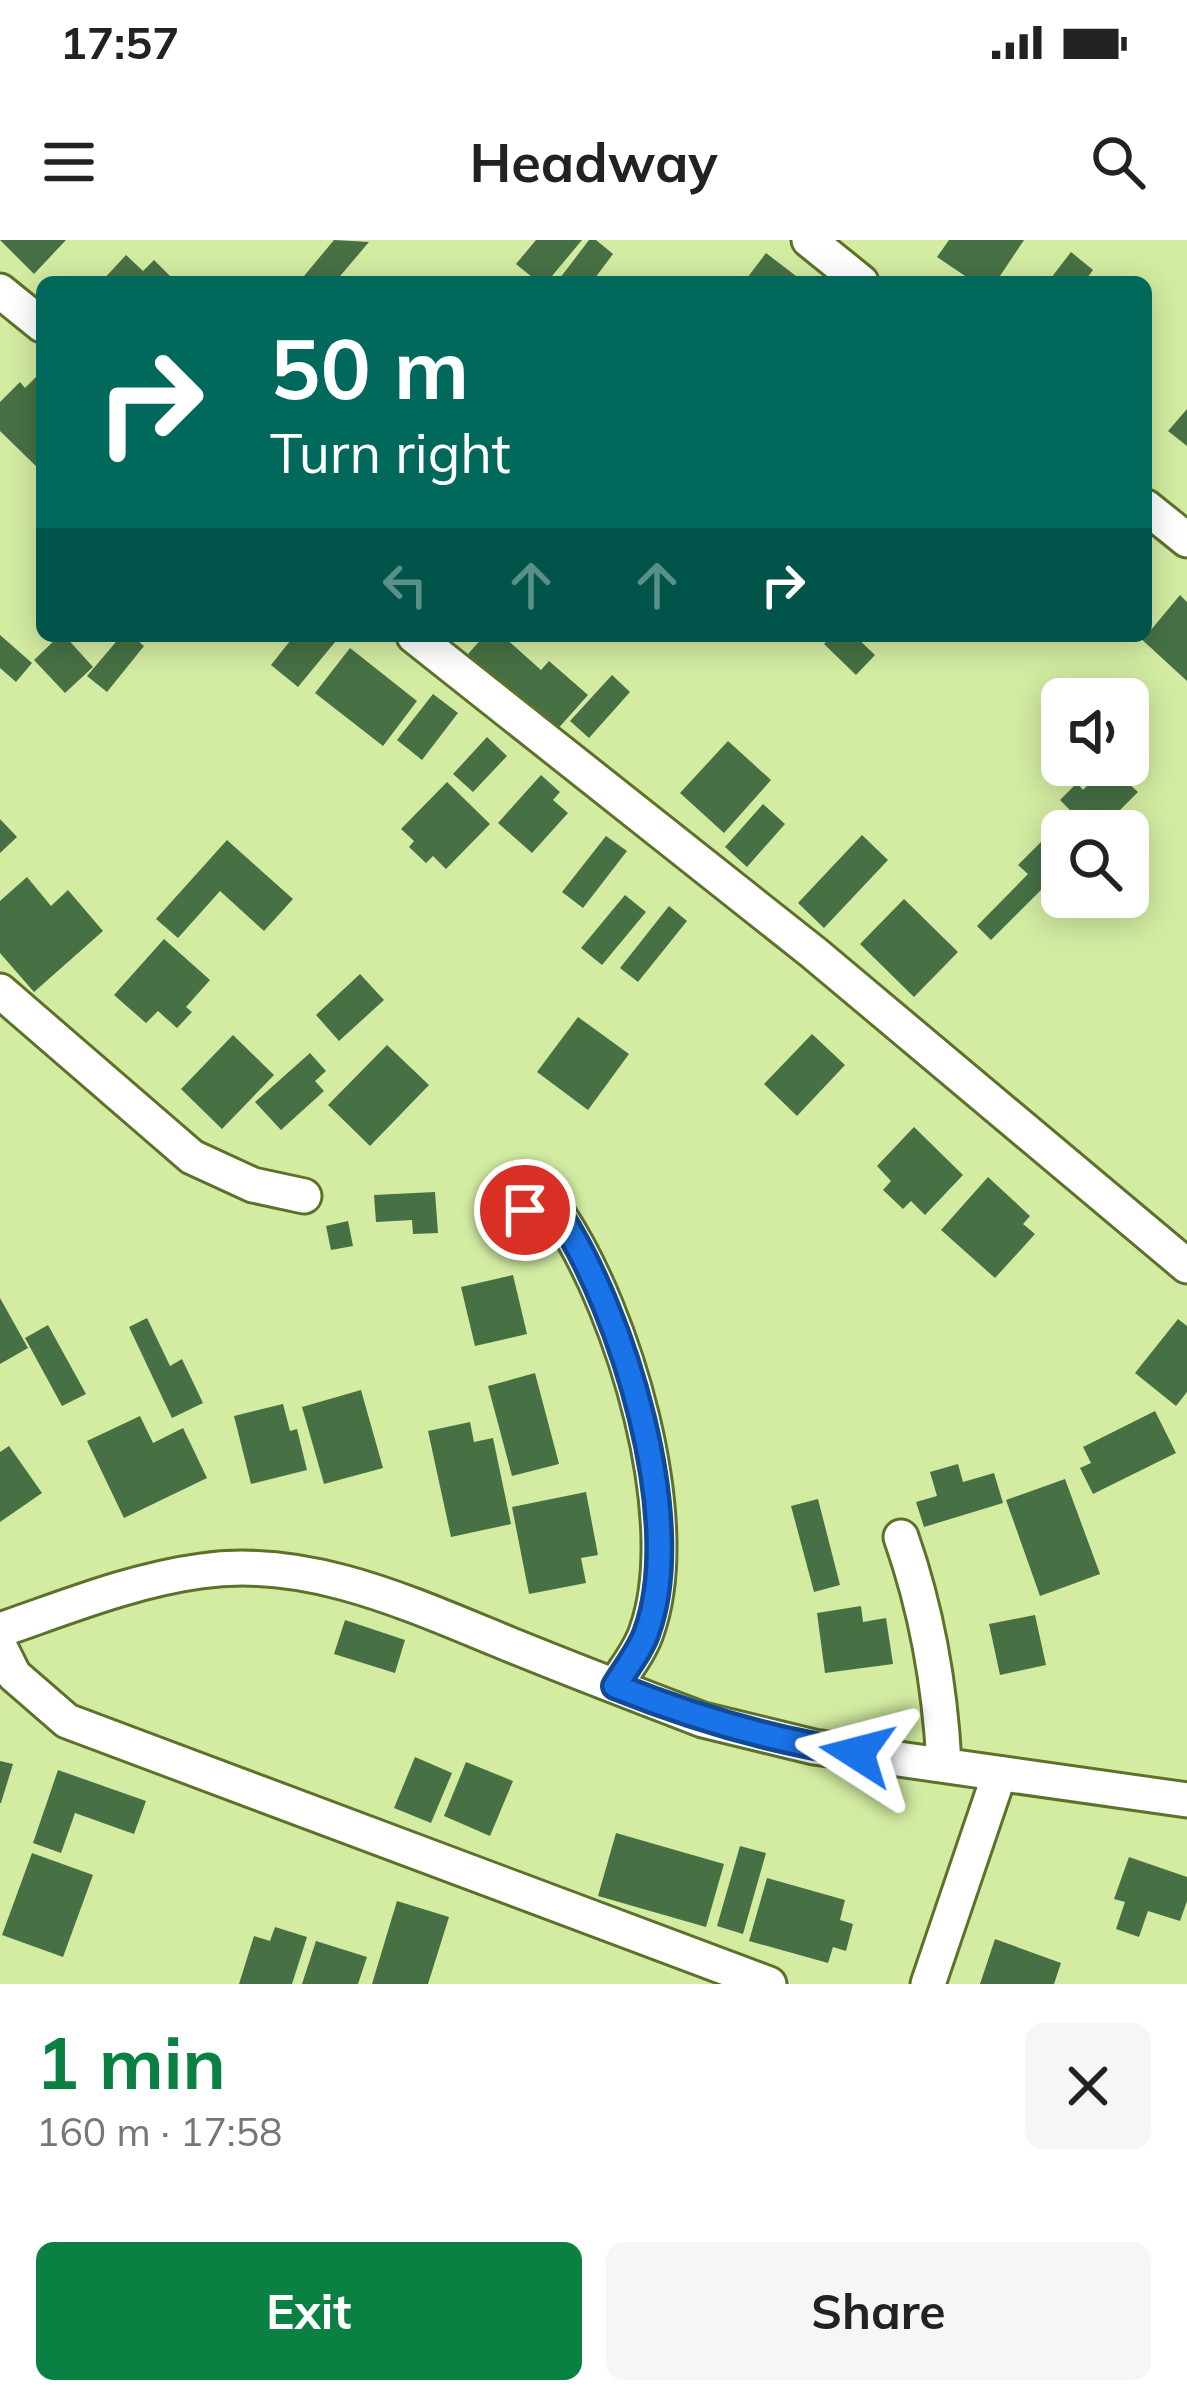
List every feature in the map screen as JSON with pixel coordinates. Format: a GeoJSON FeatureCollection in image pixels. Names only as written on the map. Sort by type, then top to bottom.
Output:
{"type":"FeatureCollection","features":[{"type":"Feature","properties":{"kind":"street"},"geometry":{"type":"LineString","coordinates":[[809,240],[854,276]]}},
{"type":"Feature","properties":{"kind":"street"},"geometry":{"type":"LineString","coordinates":[[0,291],[36,321]]}},
{"type":"Feature","properties":{"kind":"street"},"geometry":{"type":"LineString","coordinates":[[1152,513],[1187,540]]}},
{"type":"Feature","properties":{"kind":"street"},"geometry":{"type":"LineString","coordinates":[[422,642],[814,953],[1187,1266]]}},
{"type":"Feature","properties":{"kind":"street"},"geometry":{"type":"LineString","coordinates":[[0,991],[193,1156],[253,1185],[304,1196]]}},
{"type":"Feature","properties":{"kind":"street"},"geometry":{"type":"LineString","coordinates":[[502,1207],[560,1216],[596,1287],[644,1420],[657,1509],[657,1582],[647,1632],[615,1686]]}},
{"type":"Feature","properties":{"kind":"street"},"geometry":{"type":"LineString","coordinates":[[901,1537],[921,1594],[937,1674],[944,1764]]}},
{"type":"Feature","properties":{"kind":"street"},"geometry":{"type":"LineString","coordinates":[[0,1630],[201,1570],[264,1568],[317,1576],[396,1598],[703,1720],[752,1734],[998,1775],[1187,1800]]}},
{"type":"Feature","properties":{"kind":"street"},"geometry":{"type":"LineString","coordinates":[[0,1647],[14,1675],[67,1721],[769,1984]]}},
{"type":"Feature","properties":{"kind":"street"},"geometry":{"type":"LineString","coordinates":[[928,1984],[998,1775]]}},
{"type":"Feature","properties":{"kind":"building"},"geometry":{"type":"Polygon","coordinates":[[[0,240],[66,240],[34,274],[0,240]]]}},
{"type":"Feature","properties":{"kind":"building"},"geometry":{"type":"Polygon","coordinates":[[[334,240],[369,242],[340,276],[304,276],[334,240]]]}},
{"type":"Feature","properties":{"kind":"building"},"geometry":{"type":"Polygon","coordinates":[[[536,240],[582,240],[552,276],[531,276],[516,264],[536,240]]]}},
{"type":"Feature","properties":{"kind":"building"},"geometry":{"type":"Polygon","coordinates":[[[589,240],[613,254],[596,276],[562,276],[589,240]]]}},
{"type":"Feature","properties":{"kind":"building"},"geometry":{"type":"Polygon","coordinates":[[[949,240],[1024,240],[1000,276],[965,276],[937,257],[949,240]]]}},
{"type":"Feature","properties":{"kind":"building"},"geometry":{"type":"Polygon","coordinates":[[[1071,252],[1093,270],[1088,276],[1053,276],[1071,252]]]}},
{"type":"Feature","properties":{"kind":"building"},"geometry":{"type":"Polygon","coordinates":[[[766,253],[796,276],[749,276],[766,253]]]}},
{"type":"Feature","properties":{"kind":"building"},"geometry":{"type":"Polygon","coordinates":[[[126,255],[143,271],[154,260],[170,276],[107,276],[126,255]]]}},
{"type":"Feature","properties":{"kind":"building"},"geometry":{"type":"Polygon","coordinates":[[[36,377],[36,466],[0,431],[0,402],[20,382],[25,388],[36,377]]]}},
{"type":"Feature","properties":{"kind":"building"},"geometry":{"type":"Polygon","coordinates":[[[1187,409],[1187,446],[1168,431],[1187,409]]]}},
{"type":"Feature","properties":{"kind":"building"},"geometry":{"type":"Polygon","coordinates":[[[1180,595],[1187,602],[1187,681],[1145,642],[1152,642],[1152,629],[1180,595]]]}},
{"type":"Feature","properties":{"kind":"building"},"geometry":{"type":"Polygon","coordinates":[[[0,635],[32,663],[16,682],[0,668],[0,635]]]}},
{"type":"Feature","properties":{"kind":"building"},"geometry":{"type":"Polygon","coordinates":[[[53,642],[70,642],[93,667],[65,693],[34,660],[53,642]]]}},
{"type":"Feature","properties":{"kind":"building"},"geometry":{"type":"Polygon","coordinates":[[[116,642],[144,646],[107,692],[87,676],[116,642]]]}},
{"type":"Feature","properties":{"kind":"building"},"geometry":{"type":"Polygon","coordinates":[[[289,642],[335,642],[298,687],[271,665],[289,642]]]}},
{"type":"Feature","properties":{"kind":"building"},"geometry":{"type":"Polygon","coordinates":[[[479,642],[510,642],[541,670],[549,661],[588,695],[555,732],[468,654],[479,642]]]}},
{"type":"Feature","properties":{"kind":"building"},"geometry":{"type":"Polygon","coordinates":[[[861,642],[875,655],[856,675],[824,644],[861,642]]]}},
{"type":"Feature","properties":{"kind":"building"},"geometry":{"type":"Polygon","coordinates":[[[350,648],[417,701],[383,746],[315,693],[350,648]]]}},
{"type":"Feature","properties":{"kind":"building"},"geometry":{"type":"Polygon","coordinates":[[[612,675],[630,692],[589,738],[570,721],[612,675]]]}},
{"type":"Feature","properties":{"kind":"building"},"geometry":{"type":"Polygon","coordinates":[[[433,694],[458,713],[422,760],[397,740],[433,694]]]}},
{"type":"Feature","properties":{"kind":"building"},"geometry":{"type":"Polygon","coordinates":[[[487,737],[507,756],[473,792],[453,774],[487,737]]]}},
{"type":"Feature","properties":{"kind":"building"},"geometry":{"type":"Polygon","coordinates":[[[728,741],[771,780],[724,833],[680,793],[728,741]]]}},
{"type":"Feature","properties":{"kind":"building"},"geometry":{"type":"Polygon","coordinates":[[[541,775],[560,792],[553,800],[568,813],[532,853],[498,823],[541,775]]]}},
{"type":"Feature","properties":{"kind":"building"},"geometry":{"type":"Polygon","coordinates":[[[447,782],[490,824],[446,869],[433,856],[426,863],[409,847],[414,841],[401,829],[447,782]]]}},
{"type":"Feature","properties":{"kind":"building"},"geometry":{"type":"Polygon","coordinates":[[[1074,786],[1083,790],[1087,786],[1131,786],[1138,792],[1120,810],[1070,810],[1060,800],[1074,786]]]}},
{"type":"Feature","properties":{"kind":"building"},"geometry":{"type":"Polygon","coordinates":[[[763,804],[785,824],[747,867],[725,847],[763,804]]]}},
{"type":"Feature","properties":{"kind":"building"},"geometry":{"type":"Polygon","coordinates":[[[0,819],[17,837],[0,853],[0,819]]]}},
{"type":"Feature","properties":{"kind":"building"},"geometry":{"type":"Polygon","coordinates":[[[862,835],[888,860],[824,928],[798,903],[862,835]]]}},
{"type":"Feature","properties":{"kind":"building"},"geometry":{"type":"Polygon","coordinates":[[[606,836],[627,851],[583,908],[562,892],[606,836]]]}},
{"type":"Feature","properties":{"kind":"building"},"geometry":{"type":"Polygon","coordinates":[[[227,840],[293,899],[264,931],[220,891],[178,938],[156,919],[227,840]]]}},
{"type":"Feature","properties":{"kind":"building"},"geometry":{"type":"Polygon","coordinates":[[[1041,842],[1041,890],[991,940],[977,926],[1028,874],[1018,865],[1041,842]]]}},
{"type":"Feature","properties":{"kind":"building"},"geometry":{"type":"Polygon","coordinates":[[[27,877],[51,906],[68,890],[103,931],[34,992],[0,953],[0,901],[27,877]]]}},
{"type":"Feature","properties":{"kind":"building"},"geometry":{"type":"Polygon","coordinates":[[[625,895],[646,912],[602,965],[581,948],[625,895]]]}},
{"type":"Feature","properties":{"kind":"building"},"geometry":{"type":"Polygon","coordinates":[[[904,899],[958,952],[914,997],[860,944],[904,899]]]}},
{"type":"Feature","properties":{"kind":"building"},"geometry":{"type":"Polygon","coordinates":[[[669,906],[687,921],[638,982],[620,968],[669,906]]]}},
{"type":"Feature","properties":{"kind":"building"},"geometry":{"type":"Polygon","coordinates":[[[164,939],[210,980],[186,1007],[192,1012],[177,1028],[158,1011],[146,1023],[114,995],[164,939]]]}},
{"type":"Feature","properties":{"kind":"building"},"geometry":{"type":"Polygon","coordinates":[[[360,974],[384,1000],[339,1041],[316,1015],[360,974]]]}},
{"type":"Feature","properties":{"kind":"building"},"geometry":{"type":"Polygon","coordinates":[[[578,1017],[629,1054],[588,1110],[537,1072],[578,1017]]]}},
{"type":"Feature","properties":{"kind":"building"},"geometry":{"type":"Polygon","coordinates":[[[812,1034],[845,1065],[797,1116],[764,1084],[812,1034]]]}},
{"type":"Feature","properties":{"kind":"building"},"geometry":{"type":"Polygon","coordinates":[[[233,1035],[274,1075],[222,1129],[181,1089],[233,1035]]]}},
{"type":"Feature","properties":{"kind":"building"},"geometry":{"type":"Polygon","coordinates":[[[387,1045],[429,1085],[370,1146],[328,1105],[387,1045]]]}},
{"type":"Feature","properties":{"kind":"building"},"geometry":{"type":"Polygon","coordinates":[[[310,1053],[326,1071],[315,1081],[324,1091],[281,1130],[255,1102],[310,1053]]]}},
{"type":"Feature","properties":{"kind":"building"},"geometry":{"type":"Polygon","coordinates":[[[914,1127],[963,1175],[925,1215],[911,1201],[903,1209],[883,1190],[891,1181],[877,1166],[914,1127]]]}},
{"type":"Feature","properties":{"kind":"building"},"geometry":{"type":"Polygon","coordinates":[[[988,1177],[1030,1216],[1023,1224],[1035,1234],[995,1278],[941,1230],[988,1177]]]}},
{"type":"Feature","properties":{"kind":"building"},"geometry":{"type":"Polygon","coordinates":[[[435,1192],[438,1233],[413,1234],[412,1220],[376,1222],[374,1195],[435,1192]]]}},
{"type":"Feature","properties":{"kind":"building"},"geometry":{"type":"Polygon","coordinates":[[[348,1221],[353,1246],[331,1250],[326,1226],[348,1221]]]}},
{"type":"Feature","properties":{"kind":"building"},"geometry":{"type":"Polygon","coordinates":[[[513,1275],[527,1334],[475,1346],[461,1287],[513,1275]]]}},
{"type":"Feature","properties":{"kind":"building"},"geometry":{"type":"Polygon","coordinates":[[[0,1298],[28,1348],[0,1364],[0,1298]]]}},
{"type":"Feature","properties":{"kind":"building"},"geometry":{"type":"Polygon","coordinates":[[[147,1318],[170,1366],[182,1359],[203,1403],[172,1418],[129,1327],[147,1318]]]}},
{"type":"Feature","properties":{"kind":"building"},"geometry":{"type":"Polygon","coordinates":[[[1178,1319],[1187,1326],[1187,1392],[1176,1406],[1135,1373],[1178,1319]]]}},
{"type":"Feature","properties":{"kind":"building"},"geometry":{"type":"Polygon","coordinates":[[[48,1325],[86,1394],[62,1406],[25,1338],[48,1325]]]}},
{"type":"Feature","properties":{"kind":"building"},"geometry":{"type":"Polygon","coordinates":[[[535,1373],[559,1464],[512,1476],[488,1386],[535,1373]]]}},
{"type":"Feature","properties":{"kind":"building"},"geometry":{"type":"Polygon","coordinates":[[[361,1390],[383,1468],[324,1484],[302,1407],[361,1390]]]}},
{"type":"Feature","properties":{"kind":"building"},"geometry":{"type":"Polygon","coordinates":[[[283,1404],[290,1431],[297,1429],[307,1470],[251,1484],[234,1416],[283,1404]]]}},
{"type":"Feature","properties":{"kind":"building"},"geometry":{"type":"Polygon","coordinates":[[[1155,1411],[1176,1453],[1093,1494],[1080,1468],[1091,1463],[1083,1447],[1155,1411]]]}},
{"type":"Feature","properties":{"kind":"building"},"geometry":{"type":"Polygon","coordinates":[[[140,1416],[153,1443],[183,1428],[207,1478],[124,1518],[87,1441],[140,1416]]]}},
{"type":"Feature","properties":{"kind":"building"},"geometry":{"type":"Polygon","coordinates":[[[470,1422],[474,1442],[493,1438],[511,1524],[451,1537],[428,1431],[470,1422]]]}},
{"type":"Feature","properties":{"kind":"building"},"geometry":{"type":"Polygon","coordinates":[[[9,1446],[42,1493],[0,1522],[0,1452],[9,1446]]]}},
{"type":"Feature","properties":{"kind":"building"},"geometry":{"type":"Polygon","coordinates":[[[958,1464],[963,1482],[994,1473],[1003,1503],[924,1527],[916,1502],[937,1496],[930,1472],[958,1464]]]}},
{"type":"Feature","properties":{"kind":"building"},"geometry":{"type":"Polygon","coordinates":[[[1065,1479],[1100,1574],[1040,1596],[1006,1500],[1065,1479]]]}},
{"type":"Feature","properties":{"kind":"building"},"geometry":{"type":"Polygon","coordinates":[[[586,1492],[598,1555],[581,1558],[586,1583],[529,1594],[512,1507],[586,1492]]]}},
{"type":"Feature","properties":{"kind":"building"},"geometry":{"type":"Polygon","coordinates":[[[818,1499],[840,1585],[814,1592],[791,1506],[818,1499]]]}},
{"type":"Feature","properties":{"kind":"building"},"geometry":{"type":"Polygon","coordinates":[[[861,1606],[863,1622],[886,1618],[893,1664],[825,1673],[817,1613],[861,1606]]]}},
{"type":"Feature","properties":{"kind":"building"},"geometry":{"type":"Polygon","coordinates":[[[1035,1615],[1046,1665],[1000,1675],[989,1624],[1035,1615]]]}},
{"type":"Feature","properties":{"kind":"building"},"geometry":{"type":"Polygon","coordinates":[[[345,1620],[405,1640],[395,1673],[334,1654],[345,1620]]]}},
{"type":"Feature","properties":{"kind":"building"},"geometry":{"type":"Polygon","coordinates":[[[415,1757],[452,1773],[431,1823],[394,1808],[415,1757]]]}},
{"type":"Feature","properties":{"kind":"building"},"geometry":{"type":"Polygon","coordinates":[[[0,1761],[13,1764],[1,1803],[0,1803],[0,1761]]]}},
{"type":"Feature","properties":{"kind":"building"},"geometry":{"type":"Polygon","coordinates":[[[466,1762],[513,1781],[490,1836],[444,1816],[466,1762]]]}},
{"type":"Feature","properties":{"kind":"building"},"geometry":{"type":"Polygon","coordinates":[[[58,1770],[146,1801],[134,1834],[75,1813],[61,1853],[33,1843],[58,1770]]]}},
{"type":"Feature","properties":{"kind":"building"},"geometry":{"type":"Polygon","coordinates":[[[616,1833],[724,1864],[706,1927],[598,1896],[616,1833]]]}},
{"type":"Feature","properties":{"kind":"building"},"geometry":{"type":"Polygon","coordinates":[[[740,1846],[766,1853],[743,1934],[717,1926],[740,1846]]]}},
{"type":"Feature","properties":{"kind":"building"},"geometry":{"type":"Polygon","coordinates":[[[32,1853],[93,1875],[63,1957],[2,1935],[32,1853]]]}},
{"type":"Feature","properties":{"kind":"building"},"geometry":{"type":"Polygon","coordinates":[[[1129,1857],[1187,1877],[1187,1901],[1180,1921],[1148,1911],[1139,1937],[1116,1929],[1125,1902],[1114,1899],[1129,1857]]]}},
{"type":"Feature","properties":{"kind":"building"},"geometry":{"type":"Polygon","coordinates":[[[767,1878],[845,1900],[840,1920],[853,1924],[846,1951],[833,1947],[828,1963],[749,1941],[767,1878]]]}},
{"type":"Feature","properties":{"kind":"building"},"geometry":{"type":"Polygon","coordinates":[[[397,1901],[449,1917],[428,1984],[372,1984],[397,1901]]]}},
{"type":"Feature","properties":{"kind":"building"},"geometry":{"type":"Polygon","coordinates":[[[275,1927],[307,1937],[292,1984],[239,1984],[254,1936],[270,1941],[275,1927]]]}},
{"type":"Feature","properties":{"kind":"building"},"geometry":{"type":"Polygon","coordinates":[[[995,1939],[1061,1963],[1054,1984],[980,1984],[995,1939]]]}},
{"type":"Feature","properties":{"kind":"building"},"geometry":{"type":"Polygon","coordinates":[[[316,1941],[367,1957],[358,1984],[302,1984],[316,1941]]]}},
{"type":"Feature","properties":{"kind":"route"},"geometry":{"type":"LineString","coordinates":[[525,1210],[560,1216],[579,1246],[644,1420],[657,1509],[657,1582],[647,1632],[615,1686],[752,1734],[857,1753]]}}]}
